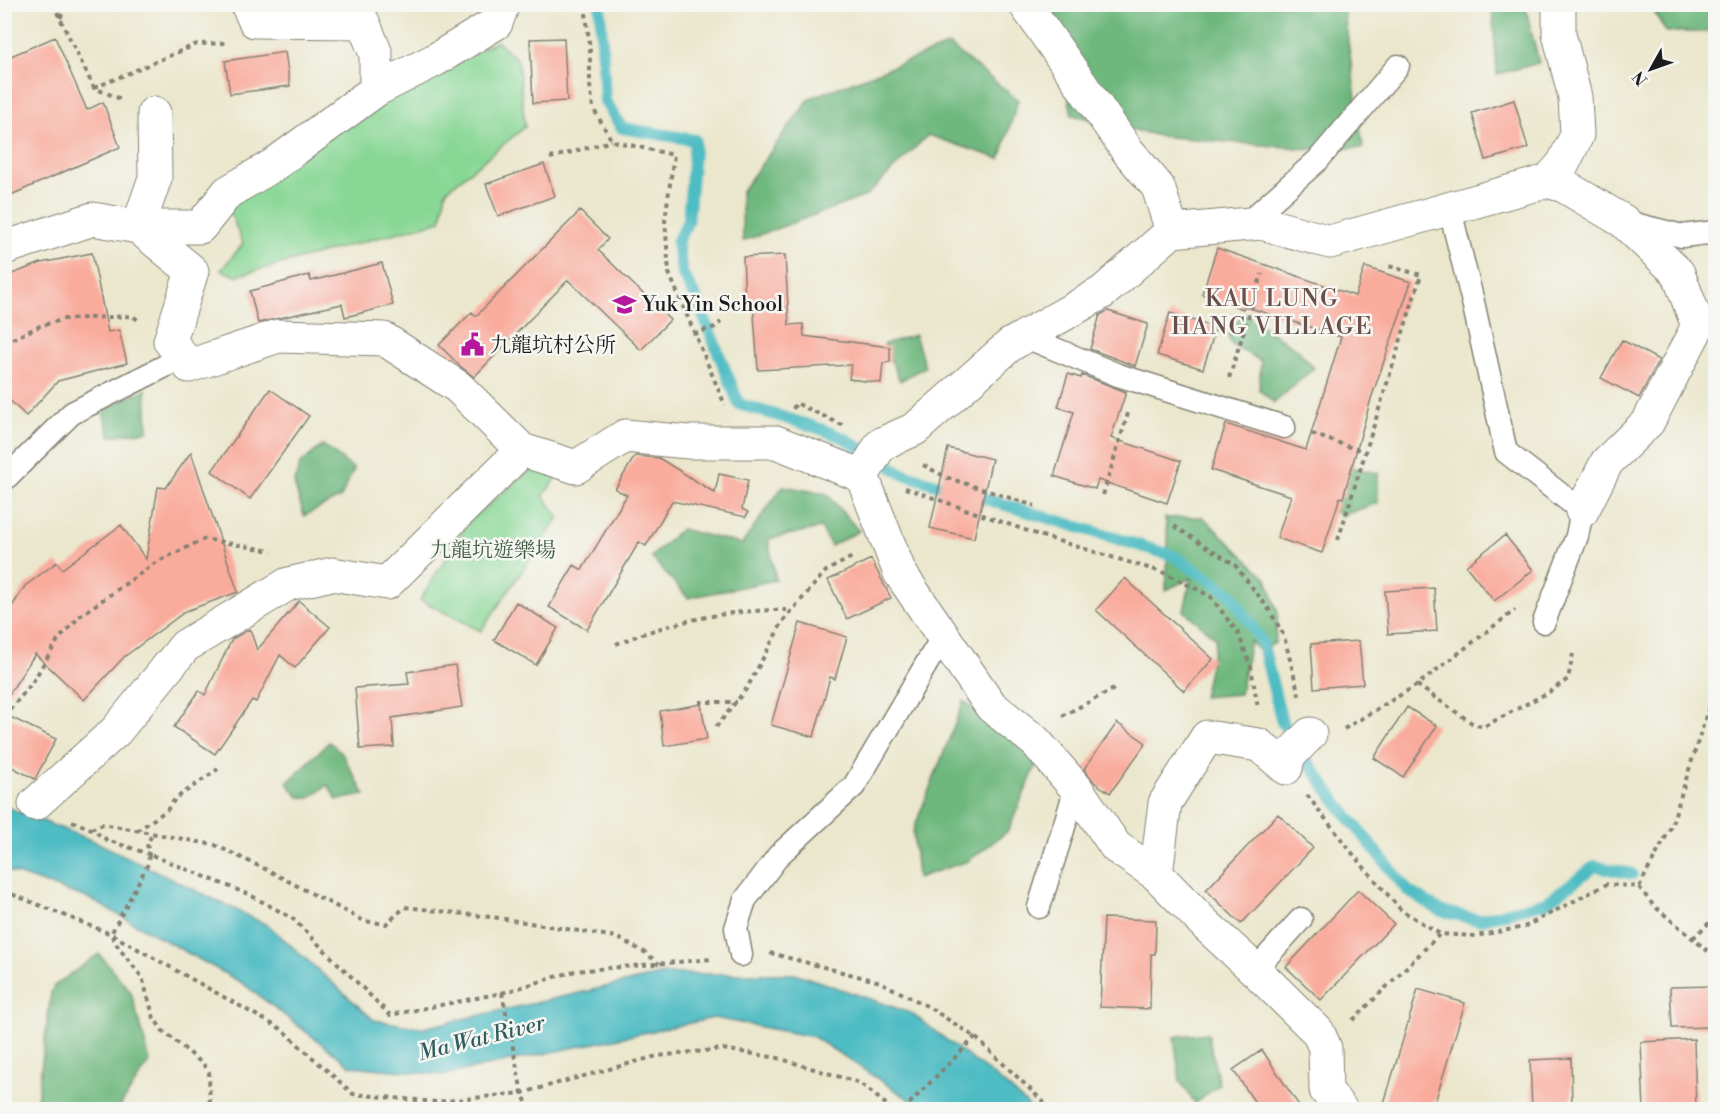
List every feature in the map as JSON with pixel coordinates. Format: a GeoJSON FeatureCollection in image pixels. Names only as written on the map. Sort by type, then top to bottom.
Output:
{"type":"FeatureCollection","features":[{"type":"Feature","properties":{"kind":"street"},"geometry":{"type":"LineString","coordinates":[[4,248],[93,219],[138,227],[200,227],[228,192],[272,166],[376,90],[435,60],[496,23],[503,4]]}},
{"type":"Feature","properties":{"kind":"street"},"geometry":{"type":"LineString","coordinates":[[1025,4],[1127,150],[1158,187],[1172,231]]}},
{"type":"Feature","properties":{"kind":"street"},"geometry":{"type":"LineString","coordinates":[[862,476],[881,444],[915,429],[1010,345],[1103,292],[1172,231],[1261,223],[1330,242],[1548,181],[1563,164],[1577,135],[1575,97],[1559,34],[1558,4]]}},
{"type":"Feature","properties":{"kind":"street"},"geometry":{"type":"LineString","coordinates":[[251,13],[363,22],[376,54],[376,90]]}},
{"type":"Feature","properties":{"kind":"street"},"geometry":{"type":"LineString","coordinates":[[138,227],[155,178],[154,113]]}},
{"type":"Feature","properties":{"kind":"street"},"geometry":{"type":"LineString","coordinates":[[1548,181],[1564,186],[1623,221],[1678,273],[1698,326],[1648,422],[1607,462],[1582,512]]}},
{"type":"Feature","properties":{"kind":"street"},"geometry":{"type":"LineString","coordinates":[[138,227],[192,271],[176,349],[189,366],[278,336],[384,339],[458,387],[522,450],[576,467],[625,436],[688,442],[776,442],[862,476],[900,573],[991,706],[1036,742],[1076,788],[1116,847],[1156,874],[1318,1032],[1325,1048],[1326,1090],[1341,1110]]}},
{"type":"Feature","properties":{"kind":"street"},"geometry":{"type":"LineString","coordinates":[[35,804],[116,731],[185,646],[288,584],[332,574],[387,583],[522,450]]}},
{"type":"Feature","properties":{"kind":"street"},"geometry":{"type":"LineString","coordinates":[[1286,768],[1288,757],[1310,734]]}},
{"type":"Feature","properties":{"kind":"street"},"geometry":{"type":"LineString","coordinates":[[1156,874],[1165,803],[1207,737],[1259,745],[1286,768]]}},
{"type":"Feature","properties":{"kind":"lane"},"geometry":{"type":"LineString","coordinates":[[1245,225],[1318,160],[1398,66]]}},
{"type":"Feature","properties":{"kind":"lane"},"geometry":{"type":"LineString","coordinates":[[1450,210],[1506,452],[1582,512],[1577,536],[1544,622]]}},
{"type":"Feature","properties":{"kind":"lane"},"geometry":{"type":"LineString","coordinates":[[1623,221],[1682,236],[1716,232]]}},
{"type":"Feature","properties":{"kind":"lane"},"geometry":{"type":"LineString","coordinates":[[1026,337],[1139,381],[1284,427]]}},
{"type":"Feature","properties":{"kind":"lane"},"geometry":{"type":"LineString","coordinates":[[4,480],[72,413],[176,349]]}},
{"type":"Feature","properties":{"kind":"lane"},"geometry":{"type":"LineString","coordinates":[[741,955],[736,928],[745,900],[780,855],[854,786],[943,636]]}},
{"type":"Feature","properties":{"kind":"lane"},"geometry":{"type":"LineString","coordinates":[[1039,907],[1076,788]]}},
{"type":"Feature","properties":{"kind":"lane"},"geometry":{"type":"LineString","coordinates":[[1255,970],[1301,919]]}},
{"type":"Feature","properties":{"kind":"path"},"geometry":{"type":"LineString","coordinates":[[53,4],[94,88],[154,113]]}},
{"type":"Feature","properties":{"kind":"path"},"geometry":{"type":"LineString","coordinates":[[60,19],[68,4]]}},
{"type":"Feature","properties":{"kind":"path"},"geometry":{"type":"LineString","coordinates":[[585,4],[593,108],[612,141]]}},
{"type":"Feature","properties":{"kind":"path"},"geometry":{"type":"LineString","coordinates":[[94,88],[197,45],[228,43],[241,36],[251,13]]}},
{"type":"Feature","properties":{"kind":"path"},"geometry":{"type":"LineString","coordinates":[[550,158],[612,141],[674,155],[665,220],[669,273],[739,442]]}},
{"type":"Feature","properties":{"kind":"path"},"geometry":{"type":"LineString","coordinates":[[1330,242],[1353,256],[1420,275],[1338,540]]}},
{"type":"Feature","properties":{"kind":"path"},"geometry":{"type":"LineString","coordinates":[[1220,407],[1262,274]]}},
{"type":"Feature","properties":{"kind":"path"},"geometry":{"type":"LineString","coordinates":[[4,343],[40,326],[64,320],[133,316],[176,349]]}},
{"type":"Feature","properties":{"kind":"path"},"geometry":{"type":"LineString","coordinates":[[694,334],[715,327],[721,322]]}},
{"type":"Feature","properties":{"kind":"path"},"geometry":{"type":"LineString","coordinates":[[1103,495],[1139,381]]}},
{"type":"Feature","properties":{"kind":"path"},"geometry":{"type":"LineString","coordinates":[[1284,427],[1295,436],[1306,432],[1365,452]]}},
{"type":"Feature","properties":{"kind":"path"},"geometry":{"type":"LineString","coordinates":[[862,476],[928,495],[1045,537],[1165,573],[1210,596],[1238,633],[1251,667],[1260,723],[1259,745]]}},
{"type":"Feature","properties":{"kind":"path"},"geometry":{"type":"LineString","coordinates":[[1174,526],[1235,565],[1268,608],[1284,636],[1310,734],[1327,739],[1417,685],[1523,603]]}},
{"type":"Feature","properties":{"kind":"path"},"geometry":{"type":"LineString","coordinates":[[4,717],[32,683],[58,640],[81,615],[158,561],[205,539],[273,552]]}},
{"type":"Feature","properties":{"kind":"path"},"geometry":{"type":"LineString","coordinates":[[716,727],[738,702],[783,621],[826,571],[887,540]]}},
{"type":"Feature","properties":{"kind":"path"},"geometry":{"type":"LineString","coordinates":[[616,644],[645,632],[695,619],[765,610],[792,610]]}},
{"type":"Feature","properties":{"kind":"path"},"geometry":{"type":"LineString","coordinates":[[1417,685],[1472,723],[1483,727],[1549,692],[1568,679],[1573,654]]}},
{"type":"Feature","properties":{"kind":"path"},"geometry":{"type":"LineString","coordinates":[[1639,887],[1671,827],[1716,684]]}},
{"type":"Feature","properties":{"kind":"path"},"geometry":{"type":"LineString","coordinates":[[1036,742],[1058,718],[1116,688]]}},
{"type":"Feature","properties":{"kind":"path"},"geometry":{"type":"LineString","coordinates":[[699,702],[738,702]]}},
{"type":"Feature","properties":{"kind":"path"},"geometry":{"type":"LineString","coordinates":[[1286,768],[1356,858],[1401,910],[1440,934],[1475,936],[1524,927],[1607,884],[1639,887],[1653,905],[1716,958]]}},
{"type":"Feature","properties":{"kind":"path"},"geometry":{"type":"LineString","coordinates":[[136,831],[167,810],[175,799],[218,769]]}},
{"type":"Feature","properties":{"kind":"path"},"geometry":{"type":"LineString","coordinates":[[35,804],[91,829],[108,840],[250,895],[292,918],[390,1015],[502,993],[575,971],[768,952],[880,982],[927,1006],[975,1037],[1052,1110]]}},
{"type":"Feature","properties":{"kind":"path"},"geometry":{"type":"LineString","coordinates":[[91,829],[104,824],[215,846],[269,871],[364,921],[386,924],[405,907],[499,918],[616,937],[646,953],[659,963]]}},
{"type":"Feature","properties":{"kind":"path"},"geometry":{"type":"LineString","coordinates":[[111,934],[148,864],[147,844],[152,834]]}},
{"type":"Feature","properties":{"kind":"path"},"geometry":{"type":"LineString","coordinates":[[4,891],[111,934],[281,1029],[353,1094],[436,1102],[522,1093],[657,1056],[723,1049],[778,1058],[860,1083],[892,1110]]}},
{"type":"Feature","properties":{"kind":"path"},"geometry":{"type":"LineString","coordinates":[[1693,938],[1716,912]]}},
{"type":"Feature","properties":{"kind":"path"},"geometry":{"type":"LineString","coordinates":[[111,934],[118,947],[142,977],[153,1018],[162,1030],[203,1064],[209,1072],[210,1110]]}},
{"type":"Feature","properties":{"kind":"path"},"geometry":{"type":"LineString","coordinates":[[1325,1048],[1440,934]]}},
{"type":"Feature","properties":{"kind":"path"},"geometry":{"type":"LineString","coordinates":[[502,993],[522,1093],[530,1110]]}},
{"type":"Feature","properties":{"kind":"path"},"geometry":{"type":"LineString","coordinates":[[903,1110],[975,1037]]}},
{"type":"Feature","properties":{"kind":"green space"},"geometry":{"type":"Polygon","coordinates":[[[1051,5],[1343,5],[1363,148],[1310,149],[1159,136],[1072,115],[1051,5]]]}},
{"type":"Feature","properties":{"kind":"green space"},"geometry":{"type":"Polygon","coordinates":[[[1492,5],[1525,5],[1539,63],[1497,74],[1492,5]]]}},
{"type":"Feature","properties":{"kind":"green space"},"geometry":{"type":"Polygon","coordinates":[[[1650,5],[1715,5],[1715,32],[1666,32],[1650,5]]]}},
{"type":"Feature","properties":{"kind":"green space"},"geometry":{"type":"Polygon","coordinates":[[[497,41],[518,60],[525,127],[446,191],[441,221],[236,276],[221,270],[243,244],[228,207],[371,103],[497,41]]]}},
{"type":"Feature","properties":{"kind":"green space"},"geometry":{"type":"Polygon","coordinates":[[[949,45],[1018,100],[1000,159],[928,135],[866,196],[743,241],[741,192],[810,98],[949,45]]]}},
{"type":"Feature","properties":{"kind":"green space"},"geometry":{"type":"Polygon","coordinates":[[[1243,313],[1298,350],[1314,368],[1274,403],[1259,390],[1261,361],[1232,345],[1228,336],[1243,313]]]}},
{"type":"Feature","properties":{"kind":"green space"},"geometry":{"type":"Polygon","coordinates":[[[915,335],[925,367],[900,381],[884,344],[915,335]]]}},
{"type":"Feature","properties":{"kind":"green space"},"geometry":{"type":"Polygon","coordinates":[[[146,389],[148,431],[110,436],[103,412],[146,389]]]}},
{"type":"Feature","properties":{"kind":"green space"},"geometry":{"type":"Polygon","coordinates":[[[323,445],[354,469],[341,497],[304,516],[294,483],[300,464],[323,445]]]}},
{"type":"Feature","properties":{"kind":"green space","name":"九龍坑遊樂場"},"geometry":{"type":"Polygon","coordinates":[[[542,460],[560,474],[543,496],[559,517],[481,631],[420,600],[468,522],[542,460]]]}},
{"type":"Feature","properties":{"kind":"green space"},"geometry":{"type":"Polygon","coordinates":[[[1337,464],[1378,473],[1378,503],[1340,516],[1329,503],[1337,464]]]}},
{"type":"Feature","properties":{"kind":"green space"},"geometry":{"type":"Polygon","coordinates":[[[783,486],[827,494],[859,531],[831,546],[821,528],[768,539],[776,580],[688,598],[651,557],[681,529],[742,544],[783,486]]]}},
{"type":"Feature","properties":{"kind":"green space"},"geometry":{"type":"Polygon","coordinates":[[[1203,517],[1267,579],[1278,613],[1275,643],[1259,652],[1250,641],[1240,694],[1203,697],[1216,638],[1184,611],[1191,578],[1166,590],[1168,540],[1165,518],[1203,517]]]}},
{"type":"Feature","properties":{"kind":"green space"},"geometry":{"type":"Polygon","coordinates":[[[964,701],[1038,761],[1008,831],[968,861],[917,878],[913,831],[964,701]]]}},
{"type":"Feature","properties":{"kind":"green space"},"geometry":{"type":"Polygon","coordinates":[[[329,742],[341,752],[365,795],[337,800],[328,785],[309,798],[299,797],[287,783],[329,742]]]}},
{"type":"Feature","properties":{"kind":"green space"},"geometry":{"type":"Polygon","coordinates":[[[99,954],[131,992],[150,1061],[118,1109],[36,1108],[51,993],[54,986],[99,954]]]}},
{"type":"Feature","properties":{"kind":"green space"},"geometry":{"type":"Polygon","coordinates":[[[1208,1033],[1219,1085],[1195,1103],[1180,1081],[1174,1037],[1208,1033]]]}},
{"type":"Feature","properties":{"kind":"water","name":"Ma Wat River"},"geometry":{"type":"Polygon","coordinates":[[[4,806],[96,842],[269,926],[374,1020],[423,1028],[663,974],[797,974],[911,1013],[1002,1082],[1032,1109],[924,1109],[814,1037],[714,1018],[444,1075],[351,1066],[242,983],[90,899],[5,870],[4,806]]]}},
{"type":"Feature","properties":{"kind":"building"},"geometry":{"type":"Polygon","coordinates":[[[55,37],[87,110],[103,102],[120,147],[4,198],[4,59],[55,37]]]}},
{"type":"Feature","properties":{"kind":"building"},"geometry":{"type":"Polygon","coordinates":[[[564,38],[567,101],[533,103],[530,39],[564,38]]]}},
{"type":"Feature","properties":{"kind":"building"},"geometry":{"type":"Polygon","coordinates":[[[285,52],[290,86],[230,94],[225,61],[285,52]]]}},
{"type":"Feature","properties":{"kind":"building"},"geometry":{"type":"Polygon","coordinates":[[[1514,100],[1528,148],[1486,160],[1472,113],[1514,100]]]}},
{"type":"Feature","properties":{"kind":"building"},"geometry":{"type":"Polygon","coordinates":[[[544,164],[555,196],[498,216],[486,184],[544,164]]]}},
{"type":"Feature","properties":{"kind":"building"},"geometry":{"type":"Polygon","coordinates":[[[580,211],[608,239],[598,250],[670,320],[641,350],[568,280],[474,377],[439,345],[472,312],[476,316],[580,211]]]}},
{"type":"Feature","properties":{"kind":"building"},"geometry":{"type":"Polygon","coordinates":[[[1217,248],[1355,296],[1365,267],[1411,282],[1371,399],[1343,498],[1340,497],[1322,553],[1277,538],[1291,496],[1211,470],[1226,424],[1306,450],[1341,337],[1244,306],[1243,309],[1202,294],[1217,248]]]}},
{"type":"Feature","properties":{"kind":"building"},"geometry":{"type":"Polygon","coordinates":[[[92,253],[108,332],[119,330],[127,363],[58,381],[26,416],[4,395],[4,277],[41,263],[92,253]]]}},
{"type":"Feature","properties":{"kind":"building"},"geometry":{"type":"Polygon","coordinates":[[[785,255],[789,325],[803,324],[804,336],[890,347],[890,362],[883,363],[881,383],[849,379],[851,365],[758,370],[753,301],[745,301],[743,257],[785,255]]]}},
{"type":"Feature","properties":{"kind":"building"},"geometry":{"type":"Polygon","coordinates":[[[382,263],[393,305],[345,317],[342,304],[258,323],[250,291],[309,275],[311,281],[382,263]]]}},
{"type":"Feature","properties":{"kind":"building"},"geometry":{"type":"Polygon","coordinates":[[[1108,311],[1148,324],[1135,366],[1090,349],[1100,315],[1108,311]]]}},
{"type":"Feature","properties":{"kind":"building"},"geometry":{"type":"Polygon","coordinates":[[[1170,313],[1216,328],[1203,369],[1157,355],[1170,313]]]}},
{"type":"Feature","properties":{"kind":"building"},"geometry":{"type":"Polygon","coordinates":[[[1622,340],[1659,360],[1639,398],[1601,378],[1622,340]]]}},
{"type":"Feature","properties":{"kind":"building"},"geometry":{"type":"Polygon","coordinates":[[[1068,374],[1081,378],[1082,375],[1126,392],[1111,438],[1181,461],[1167,503],[1098,480],[1095,489],[1054,476],[1074,412],[1058,407],[1068,374]]]}},
{"type":"Feature","properties":{"kind":"building"},"geometry":{"type":"Polygon","coordinates":[[[270,389],[309,416],[250,499],[212,471],[270,389]]]}},
{"type":"Feature","properties":{"kind":"building"},"geometry":{"type":"Polygon","coordinates":[[[948,448],[992,459],[974,538],[930,528],[948,448]]]}},
{"type":"Feature","properties":{"kind":"building"},"geometry":{"type":"Polygon","coordinates":[[[191,452],[238,592],[186,611],[124,657],[84,700],[35,654],[4,702],[4,619],[25,586],[57,562],[62,569],[121,525],[146,559],[158,487],[166,488],[191,452]]]}},
{"type":"Feature","properties":{"kind":"building"},"geometry":{"type":"Polygon","coordinates":[[[635,456],[659,458],[715,493],[719,474],[748,480],[742,509],[748,512],[746,517],[672,501],[646,546],[639,542],[587,630],[549,607],[574,565],[582,570],[627,495],[615,489],[635,456]]]}},
{"type":"Feature","properties":{"kind":"building"},"geometry":{"type":"Polygon","coordinates":[[[1505,535],[1533,570],[1494,601],[1466,566],[1505,535]]]}},
{"type":"Feature","properties":{"kind":"building"},"geometry":{"type":"Polygon","coordinates":[[[871,559],[891,598],[847,619],[828,580],[871,559]]]}},
{"type":"Feature","properties":{"kind":"building"},"geometry":{"type":"Polygon","coordinates":[[[1125,578],[1213,659],[1184,691],[1096,610],[1125,578]]]}},
{"type":"Feature","properties":{"kind":"building"},"geometry":{"type":"Polygon","coordinates":[[[1434,588],[1437,631],[1388,634],[1385,591],[1434,588]]]}},
{"type":"Feature","properties":{"kind":"building"},"geometry":{"type":"Polygon","coordinates":[[[299,601],[330,627],[295,668],[280,655],[256,702],[252,700],[215,754],[174,727],[199,691],[205,695],[232,639],[250,629],[257,650],[299,601]]]}},
{"type":"Feature","properties":{"kind":"building"},"geometry":{"type":"Polygon","coordinates":[[[516,602],[558,628],[536,665],[494,640],[516,602]]]}},
{"type":"Feature","properties":{"kind":"building"},"geometry":{"type":"Polygon","coordinates":[[[800,623],[847,637],[835,679],[830,677],[814,737],[771,725],[800,623]]]}},
{"type":"Feature","properties":{"kind":"building"},"geometry":{"type":"Polygon","coordinates":[[[1359,641],[1363,684],[1314,688],[1311,644],[1359,641]]]}},
{"type":"Feature","properties":{"kind":"building"},"geometry":{"type":"Polygon","coordinates":[[[455,665],[462,707],[392,718],[394,747],[360,749],[355,688],[409,684],[407,672],[455,665]]]}},
{"type":"Feature","properties":{"kind":"building"},"geometry":{"type":"Polygon","coordinates":[[[701,704],[707,739],[664,746],[660,711],[701,704]]]}},
{"type":"Feature","properties":{"kind":"building"},"geometry":{"type":"Polygon","coordinates":[[[1407,707],[1437,726],[1403,777],[1374,758],[1407,707]]]}},
{"type":"Feature","properties":{"kind":"building"},"geometry":{"type":"Polygon","coordinates":[[[4,714],[56,739],[35,779],[4,763],[4,714]]]}},
{"type":"Feature","properties":{"kind":"building"},"geometry":{"type":"Polygon","coordinates":[[[1117,723],[1146,743],[1110,793],[1094,782],[1084,769],[1117,723]]]}},
{"type":"Feature","properties":{"kind":"building"},"geometry":{"type":"Polygon","coordinates":[[[1278,814],[1313,848],[1241,924],[1206,890],[1278,814]]]}},
{"type":"Feature","properties":{"kind":"building"},"geometry":{"type":"Polygon","coordinates":[[[1358,890],[1394,924],[1321,1000],[1286,967],[1358,890]]]}},
{"type":"Feature","properties":{"kind":"building"},"geometry":{"type":"Polygon","coordinates":[[[1104,918],[1156,920],[1155,954],[1151,954],[1150,1009],[1100,1007],[1104,918]]]}},
{"type":"Feature","properties":{"kind":"building"},"geometry":{"type":"Polygon","coordinates":[[[1716,986],[1716,1027],[1672,1028],[1670,987],[1716,986]]]}},
{"type":"Feature","properties":{"kind":"building"},"geometry":{"type":"Polygon","coordinates":[[[1418,989],[1465,1003],[1432,1110],[1382,1110],[1418,989]]]}},
{"type":"Feature","properties":{"kind":"building"},"geometry":{"type":"Polygon","coordinates":[[[1694,1039],[1696,1110],[1644,1110],[1641,1042],[1694,1039]]]}},
{"type":"Feature","properties":{"kind":"building"},"geometry":{"type":"Polygon","coordinates":[[[1262,1050],[1302,1110],[1260,1110],[1233,1070],[1262,1050]]]}},
{"type":"Feature","properties":{"kind":"building"},"geometry":{"type":"Polygon","coordinates":[[[1571,1058],[1572,1110],[1532,1110],[1530,1060],[1571,1058]]]}},
{"type":"Feature","properties":{"kind":"waterway"},"geometry":{"type":"LineString","coordinates":[[600,4],[605,101],[622,128],[695,140],[688,221],[677,242],[682,273],[697,300],[739,404],[844,438],[903,474],[1174,556],[1231,594],[1262,642],[1282,722],[1305,758],[1338,804],[1408,891],[1441,911],[1479,920],[1547,902],[1595,866],[1632,874]]}},
{"type":"Feature","properties":{"kind":"place","name":"Yuk Yin School"},"geometry":{"type":"Point","coordinates":[624,304]}},
{"type":"Feature","properties":{"kind":"place","name":"九龍坑村公所"},"geometry":{"type":"Point","coordinates":[472,345]}},
{"type":"Feature","properties":{"kind":"district","name":"KAU LUNG HANG VILLAGE"},"geometry":{"type":"Point","coordinates":[1272,312]}}]}
